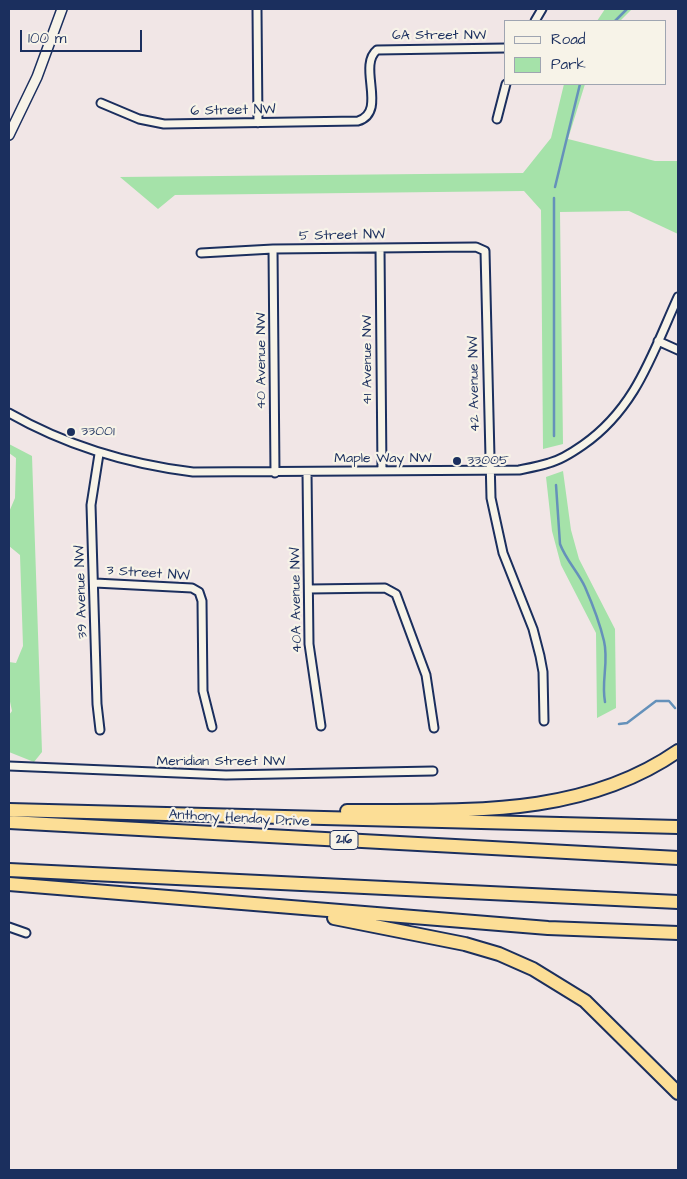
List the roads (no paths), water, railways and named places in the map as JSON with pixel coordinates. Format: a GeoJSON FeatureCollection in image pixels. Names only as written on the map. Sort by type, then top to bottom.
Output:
{"type":"FeatureCollection","features":[{"type":"Feature","properties":{"kind":"highway"},"geometry":{"type":"LineString","coordinates":[[234,816],[282,812],[454,810],[530,806],[570,799],[607,787],[652,769],[678,751]]}},
{"type":"Feature","properties":{"kind":"highway"},"geometry":{"type":"LineString","coordinates":[[9,810],[678,827]]}},
{"type":"Feature","properties":{"kind":"highway","name":"Anthony Henday Drive"},"geometry":{"type":"LineString","coordinates":[[9,822],[678,858]]}},
{"type":"Feature","properties":{"kind":"highway"},"geometry":{"type":"LineString","coordinates":[[9,870],[678,902]]}},
{"type":"Feature","properties":{"kind":"highway"},"geometry":{"type":"LineString","coordinates":[[9,884],[548,928],[678,933]]}},
{"type":"Feature","properties":{"kind":"highway"},"geometry":{"type":"LineString","coordinates":[[275,907],[465,944],[499,954],[533,968],[585,1001],[678,1093]]}},
{"type":"Feature","properties":{"kind":"street"},"geometry":{"type":"LineString","coordinates":[[53,34],[58,9]]}},
{"type":"Feature","properties":{"kind":"street"},"geometry":{"type":"LineString","coordinates":[[9,135],[37,76],[62,9]]}},
{"type":"Feature","properties":{"kind":"street"},"geometry":{"type":"LineString","coordinates":[[256,9],[258,122]]}},
{"type":"Feature","properties":{"kind":"street"},"geometry":{"type":"LineString","coordinates":[[536,20],[542,9]]}},
{"type":"Feature","properties":{"kind":"street","name":"6A Street NW"},"geometry":{"type":"LineString","coordinates":[[367,117],[371,109],[371,62],[374,52],[384,48],[504,48]]}},
{"type":"Feature","properties":{"kind":"street"},"geometry":{"type":"LineString","coordinates":[[497,119],[506,85]]}},
{"type":"Feature","properties":{"kind":"street","name":"6 Street NW"},"geometry":{"type":"LineString","coordinates":[[101,103],[139,119],[156,123],[355,122],[367,117]]}},
{"type":"Feature","properties":{"kind":"street","name":"5 Street NW"},"geometry":{"type":"LineString","coordinates":[[201,253],[273,249],[476,247],[483,250]]}},
{"type":"Feature","properties":{"kind":"street","name":"41 Avenue NW"},"geometry":{"type":"LineString","coordinates":[[380,248],[382,471]]}},
{"type":"Feature","properties":{"kind":"street","name":"40 Avenue NW"},"geometry":{"type":"LineString","coordinates":[[273,249],[275,473]]}},
{"type":"Feature","properties":{"kind":"street","name":"42 Avenue NW"},"geometry":{"type":"LineString","coordinates":[[483,250],[487,258],[489,472],[493,512],[503,553],[533,629],[540,656],[543,680],[544,721]]}},
{"type":"Feature","properties":{"kind":"street","name":"Maple Way NW"},"geometry":{"type":"LineString","coordinates":[[9,413],[60,438],[99,454],[148,466],[193,472],[489,472],[520,470],[550,463],[589,440],[605,428],[626,404],[678,297]]}},
{"type":"Feature","properties":{"kind":"street"},"geometry":{"type":"LineString","coordinates":[[658,341],[678,350]]}},
{"type":"Feature","properties":{"kind":"street","name":"39 Avenue NW"},"geometry":{"type":"LineString","coordinates":[[99,454],[91,505],[95,583],[97,704],[100,730]]}},
{"type":"Feature","properties":{"kind":"street","name":"40A Avenue NW"},"geometry":{"type":"LineString","coordinates":[[307,472],[310,659],[321,726]]}},
{"type":"Feature","properties":{"kind":"street","name":"3 Street NW"},"geometry":{"type":"LineString","coordinates":[[95,583],[192,588],[199,592],[202,601],[203,691],[212,726]]}},
{"type":"Feature","properties":{"kind":"street"},"geometry":{"type":"LineString","coordinates":[[309,589],[385,588],[392,590],[398,597],[422,664],[434,728]]}},
{"type":"Feature","properties":{"kind":"street","name":"Meridian Street NW"},"geometry":{"type":"LineString","coordinates":[[9,766],[207,775],[433,771]]}},
{"type":"Feature","properties":{"kind":"street"},"geometry":{"type":"LineString","coordinates":[[9,927],[26,933]]}},
{"type":"Feature","properties":{"kind":"waterway"},"geometry":{"type":"LineString","coordinates":[[616,20],[627,9]]}},
{"type":"Feature","properties":{"kind":"waterway"},"geometry":{"type":"LineString","coordinates":[[555,187],[580,85]]}},
{"type":"Feature","properties":{"kind":"waterway"},"geometry":{"type":"LineString","coordinates":[[554,198],[554,436]]}},
{"type":"Feature","properties":{"kind":"waterway"},"geometry":{"type":"LineString","coordinates":[[556,485],[560,544],[585,587],[604,641],[606,656],[605,702]]}},
{"type":"Feature","properties":{"kind":"waterway"},"geometry":{"type":"LineString","coordinates":[[619,724],[627,723],[656,701],[669,701],[675,708]]}},
{"type":"Feature","properties":{"kind":"place","name":"33001"},"geometry":{"type":"Point","coordinates":[71,432]}},
{"type":"Feature","properties":{"kind":"place","name":"33005"},"geometry":{"type":"Point","coordinates":[457,461]}}]}
